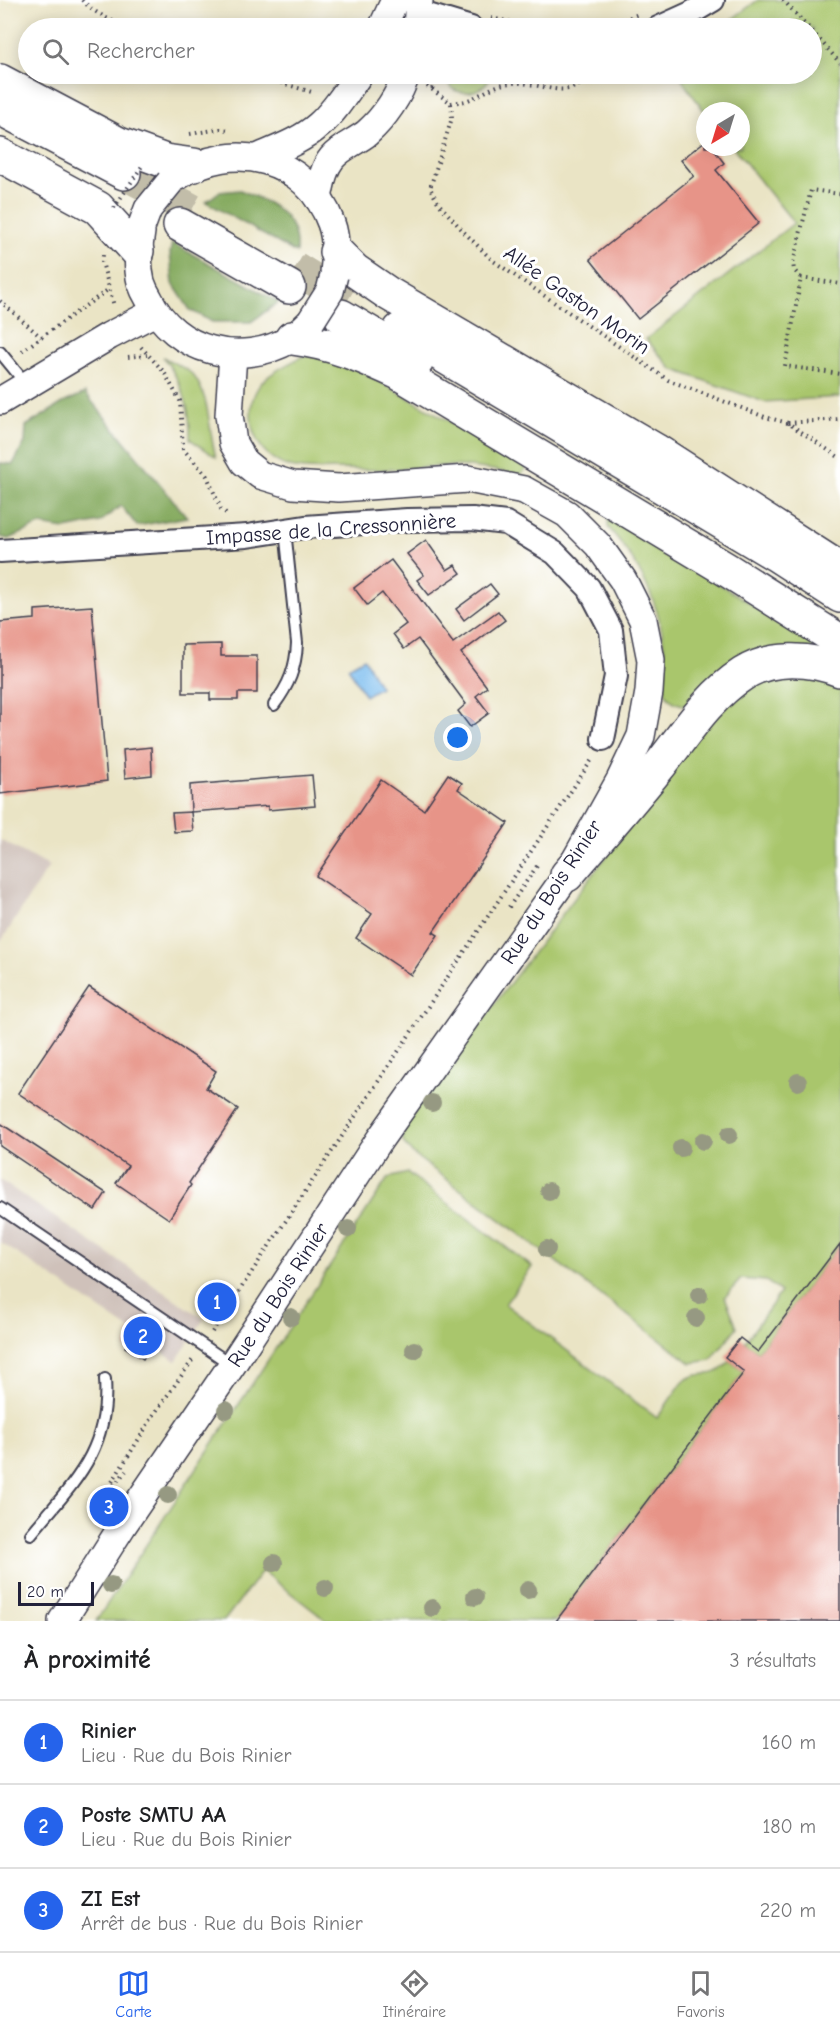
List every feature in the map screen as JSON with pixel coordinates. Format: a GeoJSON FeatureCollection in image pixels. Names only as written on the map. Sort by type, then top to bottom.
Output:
{"type":"FeatureCollection","features":[{"type":"Feature","properties":{"kind":"main road"},"geometry":{"type":"LineString","coordinates":[[0,81],[119,144],[129,178]]}},
{"type":"Feature","properties":{"kind":"main road"},"geometry":{"type":"LineString","coordinates":[[0,108],[129,178]]}},
{"type":"Feature","properties":{"kind":"main road"},"geometry":{"type":"LineString","coordinates":[[0,129],[129,178],[165,161],[182,173]]}},
{"type":"Feature","properties":{"kind":"main road"},"geometry":{"type":"LineString","coordinates":[[0,155],[98,208],[140,238]]}},
{"type":"Feature","properties":{"kind":"main road"},"geometry":{"type":"LineString","coordinates":[[186,217],[292,278]]}},
{"type":"Feature","properties":{"kind":"main road"},"geometry":{"type":"LineString","coordinates":[[840,569],[655,450],[389,294],[354,270],[327,300],[318,341],[354,352],[399,373],[546,460],[840,641]]}},
{"type":"Feature","properties":{"kind":"main road"},"geometry":{"type":"LineString","coordinates":[[327,300],[775,554],[840,596]]}},
{"type":"Feature","properties":{"kind":"main road"},"geometry":{"type":"LineString","coordinates":[[327,300],[730,546],[840,616]]}},
{"type":"Feature","properties":{"kind":"main road"},"geometry":{"type":"LineString","coordinates":[[567,874],[712,701],[743,674],[770,663],[802,660],[840,670]]}},
{"type":"Feature","properties":{"kind":"street"},"geometry":{"type":"LineString","coordinates":[[666,18],[691,14],[713,0]]}},
{"type":"Feature","properties":{"kind":"street"},"geometry":{"type":"LineString","coordinates":[[399,18],[413,10],[454,18]]}},
{"type":"Feature","properties":{"kind":"street"},"geometry":{"type":"LineString","coordinates":[[257,158],[294,142],[319,125],[352,84]]}},
{"type":"Feature","properties":{"kind":"street"},"geometry":{"type":"LineString","coordinates":[[318,198],[323,174],[333,157],[369,131],[391,105],[403,84]]}},
{"type":"Feature","properties":{"kind":"street"},"geometry":{"type":"LineString","coordinates":[[225,157],[257,158],[280,166],[294,175],[318,198],[331,224],[327,300],[264,351],[233,354],[203,349],[176,334],[155,312],[141,283],[140,238],[148,209],[182,173],[225,157]]}},
{"type":"Feature","properties":{"kind":"street"},"geometry":{"type":"LineString","coordinates":[[0,401],[109,336],[155,312]]}},
{"type":"Feature","properties":{"kind":"street","name":"Rue du Bois Rinier"},"geometry":{"type":"LineString","coordinates":[[62,1621],[123,1525],[232,1365],[380,1139],[567,874],[620,780],[641,736],[649,692],[651,660],[643,620],[623,580],[598,545],[567,514],[524,490],[468,479],[339,488],[293,485],[260,474],[244,462],[233,442],[229,415],[233,354]]}},
{"type":"Feature","properties":{"kind":"street","name":"Impasse de la Cressonnière"},"geometry":{"type":"LineString","coordinates":[[0,551],[247,536],[285,530],[407,520],[472,519],[506,523],[555,554],[589,588],[611,630],[616,676],[603,739]]}},
{"type":"Feature","properties":{"kind":"lane"},"geometry":{"type":"LineString","coordinates":[[0,352],[27,386]]}},
{"type":"Feature","properties":{"kind":"lane"},"geometry":{"type":"LineString","coordinates":[[274,705],[285,690],[296,659],[297,643],[285,530]]}},
{"type":"Feature","properties":{"kind":"lane"},"geometry":{"type":"LineString","coordinates":[[0,1208],[232,1365]]}},
{"type":"Feature","properties":{"kind":"lane"},"geometry":{"type":"LineString","coordinates":[[31,1534],[81,1473],[93,1453],[105,1414],[105,1379]]}},
{"type":"Feature","properties":{"kind":"path"},"geometry":{"type":"LineString","coordinates":[[82,0],[97,13],[108,18]]}},
{"type":"Feature","properties":{"kind":"path"},"geometry":{"type":"LineString","coordinates":[[783,0],[799,18]]}},
{"type":"Feature","properties":{"kind":"path"},"geometry":{"type":"LineString","coordinates":[[822,43],[840,63]]}},
{"type":"Feature","properties":{"kind":"path"},"geometry":{"type":"LineString","coordinates":[[285,84],[324,96]]}},
{"type":"Feature","properties":{"kind":"path"},"geometry":{"type":"LineString","coordinates":[[424,84],[452,103],[465,101],[493,86],[503,84]]}},
{"type":"Feature","properties":{"kind":"path"},"geometry":{"type":"LineString","coordinates":[[432,89],[434,84]]}},
{"type":"Feature","properties":{"kind":"path"},"geometry":{"type":"LineString","coordinates":[[526,84],[564,90],[582,84]]}},
{"type":"Feature","properties":{"kind":"path","name":"Allée Gaston Morin"},"geometry":{"type":"LineString","coordinates":[[452,103],[452,118],[430,188],[439,204],[451,218],[492,260],[668,380],[765,417],[788,423],[840,458]]}},
{"type":"Feature","properties":{"kind":"path"},"geometry":{"type":"LineString","coordinates":[[129,178],[172,141],[195,132],[231,130]]}},
{"type":"Feature","properties":{"kind":"path"},"geometry":{"type":"LineString","coordinates":[[840,194],[811,190],[793,263],[794,270],[801,278],[840,284]]}},
{"type":"Feature","properties":{"kind":"path"},"geometry":{"type":"LineString","coordinates":[[801,278],[785,366],[840,374]]}},
{"type":"Feature","properties":{"kind":"path"},"geometry":{"type":"LineString","coordinates":[[8,362],[109,289],[115,307],[127,327],[147,355],[164,372],[180,401],[183,449],[207,476],[221,509],[247,536]]}},
{"type":"Feature","properties":{"kind":"path"},"geometry":{"type":"LineString","coordinates":[[0,301],[41,338]]}},
{"type":"Feature","properties":{"kind":"path"},"geometry":{"type":"LineString","coordinates":[[788,423],[840,419]]}},
{"type":"Feature","properties":{"kind":"path"},"geometry":{"type":"LineString","coordinates":[[102,1499],[155,1413],[204,1345],[327,1161],[484,920],[590,764],[603,739]]}},
{"type":"Feature","properties":{"kind":"shaded area"},"geometry":{"type":"Polygon","coordinates":[[[0,840],[49,866],[0,943],[0,840]]]}},
{"type":"Feature","properties":{"kind":"shaded area"},"geometry":{"type":"Polygon","coordinates":[[[0,1180],[204,1319],[176,1361],[0,1242],[0,1180]]]}},
{"type":"Feature","properties":{"kind":"green space"},"geometry":{"type":"Polygon","coordinates":[[[758,0],[840,0],[840,397],[764,402],[672,369],[646,339],[794,223],[740,156],[750,156],[750,102],[698,102],[685,84],[822,84],[822,18],[734,18],[758,0]]]}},
{"type":"Feature","properties":{"kind":"green space"},"geometry":{"type":"Polygon","coordinates":[[[449,84],[486,84],[471,92],[454,90],[449,84]]]}},
{"type":"Feature","properties":{"kind":"green space"},"geometry":{"type":"Polygon","coordinates":[[[240,190],[281,212],[293,229],[296,253],[206,202],[219,192],[240,190]]]}},
{"type":"Feature","properties":{"kind":"green space"},"geometry":{"type":"Polygon","coordinates":[[[172,243],[279,302],[251,322],[212,322],[190,310],[173,284],[170,253],[172,243]]]}},
{"type":"Feature","properties":{"kind":"green space"},"geometry":{"type":"Polygon","coordinates":[[[303,356],[335,356],[528,466],[521,475],[458,466],[317,470],[282,464],[274,460],[257,441],[252,425],[252,404],[255,394],[266,378],[303,356]]]}},
{"type":"Feature","properties":{"kind":"green space"},"geometry":{"type":"Polygon","coordinates":[[[163,357],[189,371],[203,392],[216,457],[190,439],[189,416],[184,395],[163,357]]]}},
{"type":"Feature","properties":{"kind":"green space"},"geometry":{"type":"Polygon","coordinates":[[[85,393],[187,517],[137,526],[121,506],[100,522],[65,529],[40,525],[9,539],[0,537],[0,463],[13,464],[25,442],[26,426],[63,403],[85,393]]]}},
{"type":"Feature","properties":{"kind":"green space"},"geometry":{"type":"Polygon","coordinates":[[[611,517],[819,646],[689,705],[672,701],[665,690],[664,647],[658,614],[637,568],[608,527],[608,519],[611,517]]]}},
{"type":"Feature","properties":{"kind":"green space"},"geometry":{"type":"Polygon","coordinates":[[[786,673],[840,680],[840,1244],[758,1352],[745,1342],[781,1292],[766,1281],[741,1279],[725,1297],[737,1327],[711,1360],[691,1363],[413,1154],[403,1142],[402,1126],[711,718],[756,682],[786,673]]]}},
{"type":"Feature","properties":{"kind":"green space"},"geometry":{"type":"Polygon","coordinates":[[[408,1173],[532,1267],[505,1304],[657,1418],[687,1379],[718,1372],[730,1361],[744,1372],[556,1621],[327,1621],[262,1571],[224,1621],[96,1621],[388,1178],[408,1173]]]}},
{"type":"Feature","properties":{"kind":"water"},"geometry":{"type":"Polygon","coordinates":[[[364,658],[380,687],[365,696],[348,667],[364,658]]]}},
{"type":"Feature","properties":{"kind":"building"},"geometry":{"type":"Polygon","coordinates":[[[696,148],[696,156],[719,156],[724,163],[716,170],[759,223],[638,319],[590,259],[694,176],[681,160],[696,148]]]}},
{"type":"Feature","properties":{"kind":"building"},"geometry":{"type":"Polygon","coordinates":[[[426,540],[447,570],[455,565],[461,573],[429,595],[417,580],[424,575],[407,554],[426,540]]]}},
{"type":"Feature","properties":{"kind":"building"},"geometry":{"type":"Polygon","coordinates":[[[391,560],[453,643],[498,611],[505,620],[461,653],[487,687],[476,696],[489,713],[470,727],[458,711],[466,704],[418,639],[404,649],[393,634],[406,624],[382,593],[367,605],[354,588],[391,560]]]}},
{"type":"Feature","properties":{"kind":"building"},"geometry":{"type":"Polygon","coordinates":[[[490,584],[498,594],[464,620],[456,609],[490,584]]]}},
{"type":"Feature","properties":{"kind":"building"},"geometry":{"type":"Polygon","coordinates":[[[92,606],[107,781],[0,794],[0,622],[35,619],[35,610],[92,606]]]}},
{"type":"Feature","properties":{"kind":"building"},"geometry":{"type":"Polygon","coordinates":[[[221,644],[221,656],[257,656],[257,693],[238,693],[238,700],[210,700],[210,693],[183,693],[183,645],[221,644]]]}},
{"type":"Feature","properties":{"kind":"building"},"geometry":{"type":"Polygon","coordinates":[[[151,747],[152,775],[125,778],[123,750],[151,747]]]}},
{"type":"Feature","properties":{"kind":"building"},"geometry":{"type":"Polygon","coordinates":[[[448,774],[462,783],[458,789],[508,823],[433,932],[438,935],[411,975],[356,938],[372,914],[316,876],[381,780],[424,810],[448,774]]]}},
{"type":"Feature","properties":{"kind":"building"},"geometry":{"type":"Polygon","coordinates":[[[312,775],[315,806],[268,810],[268,806],[191,812],[190,785],[312,775]]]}},
{"type":"Feature","properties":{"kind":"building"},"geometry":{"type":"Polygon","coordinates":[[[191,812],[193,831],[174,832],[172,813],[191,812]]]}},
{"type":"Feature","properties":{"kind":"building"},"geometry":{"type":"Polygon","coordinates":[[[89,987],[216,1071],[206,1088],[238,1109],[189,1183],[191,1185],[169,1219],[116,1183],[128,1166],[18,1093],[89,987]]]}},
{"type":"Feature","properties":{"kind":"building"},"geometry":{"type":"Polygon","coordinates":[[[0,1123],[106,1193],[95,1210],[0,1146],[0,1123]]]}},
{"type":"Feature","properties":{"kind":"building"},"geometry":{"type":"Polygon","coordinates":[[[840,1244],[840,1621],[556,1621],[744,1372],[725,1357],[740,1338],[758,1352],[840,1244]]]}},
{"type":"Feature","properties":{"kind":"building"},"geometry":{"type":"Polygon","coordinates":[[[214,1290],[229,1301],[220,1313],[205,1303],[214,1290]]]}},
{"type":"Feature","properties":{"kind":"building"},"geometry":{"type":"Polygon","coordinates":[[[136,1324],[157,1338],[143,1359],[125,1347],[132,1337],[128,1335],[136,1324]]]}},
{"type":"Feature","properties":{"kind":"tunnel"},"geometry":{"type":"LineString","coordinates":[[124,173],[192,210]]}},
{"type":"Feature","properties":{"kind":"tunnel"},"geometry":{"type":"LineString","coordinates":[[295,268],[348,300]]}},
{"type":"Feature","properties":{"kind":"place","name":"Rinier"},"geometry":{"type":"Point","coordinates":[217,1302]}},
{"type":"Feature","properties":{"kind":"place","name":"Poste SMTU AA"},"geometry":{"type":"Point","coordinates":[143,1336]}},
{"type":"Feature","properties":{"kind":"place","name":"ZI Est"},"geometry":{"type":"Point","coordinates":[109,1507]}}]}
